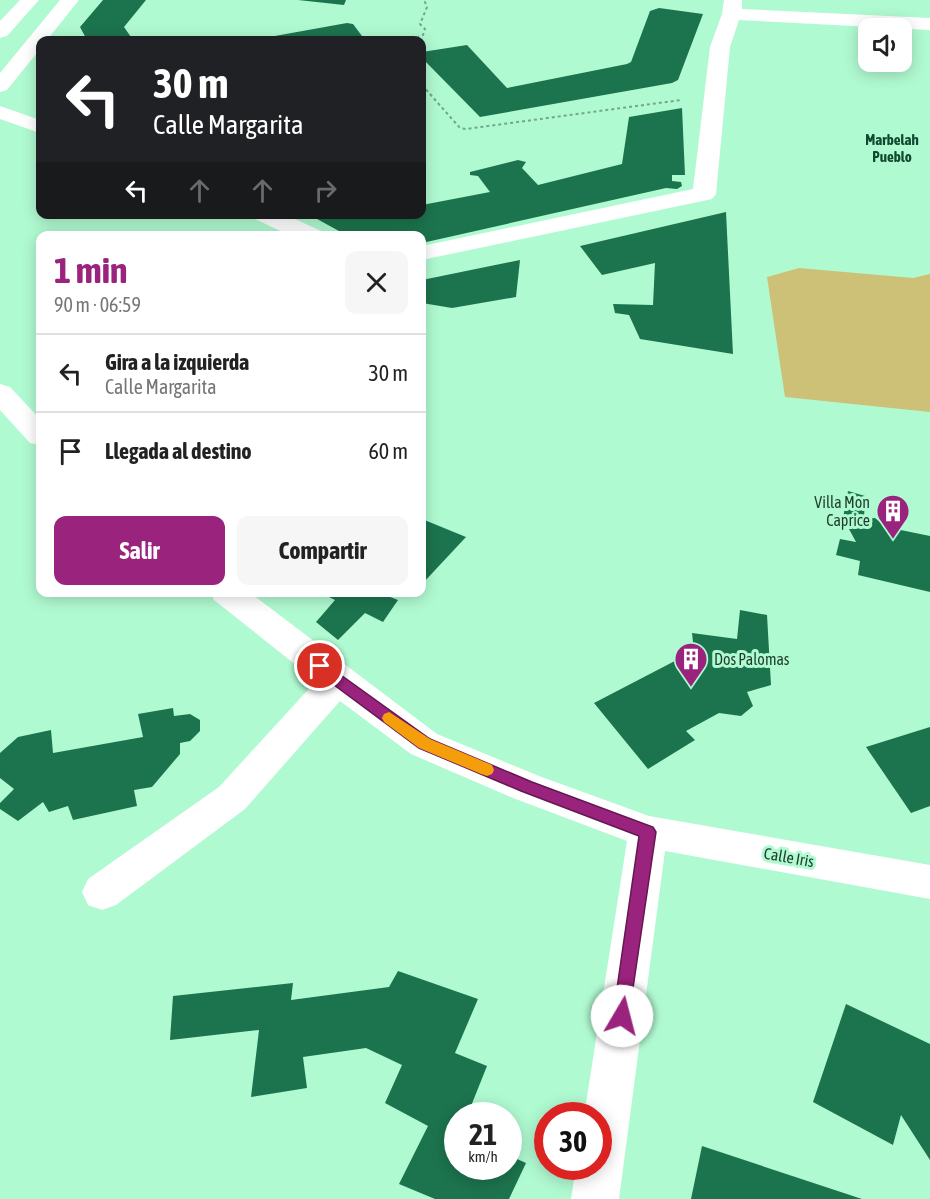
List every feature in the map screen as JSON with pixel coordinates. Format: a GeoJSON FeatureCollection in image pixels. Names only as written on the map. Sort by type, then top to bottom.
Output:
{"type":"FeatureCollection","features":[{"type":"Feature","properties":{"kind":"street"},"geometry":{"type":"LineString","coordinates":[[0,32],[30,0]]}},
{"type":"Feature","properties":{"kind":"street"},"geometry":{"type":"LineString","coordinates":[[41,36],[70,0]]}},
{"type":"Feature","properties":{"kind":"street"},"geometry":{"type":"LineString","coordinates":[[426,252],[704,194],[720,47],[733,7],[930,24]]}},
{"type":"Feature","properties":{"kind":"street"},"geometry":{"type":"LineString","coordinates":[[0,86],[36,42]]}},
{"type":"Feature","properties":{"kind":"street"},"geometry":{"type":"LineString","coordinates":[[0,112],[36,126]]}},
{"type":"Feature","properties":{"kind":"street"},"geometry":{"type":"LineString","coordinates":[[274,219],[301,231]]}},
{"type":"Feature","properties":{"kind":"street"},"geometry":{"type":"LineString","coordinates":[[0,393],[36,432]]}},
{"type":"Feature","properties":{"kind":"street","name":"Calle Iris"},"geometry":{"type":"LineString","coordinates":[[232,597],[424,744],[526,787],[648,832],[930,882]]}},
{"type":"Feature","properties":{"kind":"street"},"geometry":{"type":"LineString","coordinates":[[102,892],[232,798],[338,680]]}},
{"type":"Feature","properties":{"kind":"street"},"geometry":{"type":"LineString","coordinates":[[595,1199],[648,832]]}},
{"type":"Feature","properties":{"kind":"path"},"geometry":{"type":"LineString","coordinates":[[419,36],[425,29],[420,24],[427,7],[424,2],[427,0]]}},
{"type":"Feature","properties":{"kind":"path"},"geometry":{"type":"LineString","coordinates":[[426,91],[459,128],[466,129],[715,95]]}},
{"type":"Feature","properties":{"kind":"shaded area"},"geometry":{"type":"Polygon","coordinates":[[[799,268],[913,278],[930,274],[930,412],[785,397],[767,277],[799,268]]]}},
{"type":"Feature","properties":{"kind":"building"},"geometry":{"type":"Polygon","coordinates":[[[103,0],[146,0],[124,27],[130,36],[85,36],[80,27],[103,0]]]}},
{"type":"Feature","properties":{"kind":"building"},"geometry":{"type":"Polygon","coordinates":[[[298,0],[346,0],[344,5],[298,0]]]}},
{"type":"Feature","properties":{"kind":"building"},"geometry":{"type":"Polygon","coordinates":[[[659,8],[703,14],[678,80],[672,83],[480,117],[426,62],[426,51],[467,45],[507,88],[627,64],[631,62],[650,11],[659,8]]]}},
{"type":"Feature","properties":{"kind":"building"},"geometry":{"type":"Polygon","coordinates":[[[347,23],[353,24],[362,36],[275,36],[347,23]]]}},
{"type":"Feature","properties":{"kind":"building"},"geometry":{"type":"Polygon","coordinates":[[[682,108],[685,175],[672,175],[672,181],[681,182],[682,186],[677,189],[666,188],[426,242],[426,231],[339,231],[317,219],[426,219],[426,204],[490,192],[478,176],[470,175],[470,172],[518,160],[526,162],[522,168],[538,185],[622,164],[629,117],[682,108]]]}},
{"type":"Feature","properties":{"kind":"building"},"geometry":{"type":"Polygon","coordinates":[[[726,212],[733,354],[640,339],[629,315],[615,313],[613,304],[653,305],[655,263],[602,275],[580,246],[726,212]]]}},
{"type":"Feature","properties":{"kind":"building"},"geometry":{"type":"Polygon","coordinates":[[[520,260],[516,297],[452,308],[426,304],[426,279],[520,260]]]}},
{"type":"Feature","properties":{"kind":"building","name":"Villa Mon Caprice"},"geometry":{"type":"Polygon","coordinates":[[[848,491],[865,496],[864,519],[875,518],[886,527],[930,536],[930,592],[858,575],[860,561],[836,555],[840,539],[856,542],[849,529],[856,521],[843,518],[848,491]]]}},
{"type":"Feature","properties":{"kind":"building"},"geometry":{"type":"Polygon","coordinates":[[[426,521],[466,537],[426,580],[426,521]]]}},
{"type":"Feature","properties":{"kind":"building"},"geometry":{"type":"Polygon","coordinates":[[[329,597],[390,597],[398,600],[383,622],[365,613],[338,640],[316,622],[335,600],[329,597]]]}},
{"type":"Feature","properties":{"kind":"building","name":"Dos Palomas"},"geometry":{"type":"Polygon","coordinates":[[[740,610],[767,615],[771,685],[747,692],[753,706],[741,716],[719,713],[686,731],[695,740],[648,769],[594,703],[694,651],[692,633],[737,639],[740,610]]]}},
{"type":"Feature","properties":{"kind":"building"},"geometry":{"type":"Polygon","coordinates":[[[173,708],[174,716],[190,714],[200,720],[200,731],[190,741],[180,743],[180,754],[152,787],[134,790],[137,806],[73,820],[68,806],[49,812],[43,802],[18,821],[0,809],[0,803],[14,789],[0,778],[0,753],[18,737],[51,730],[53,753],[143,737],[138,714],[173,708]]]}},
{"type":"Feature","properties":{"kind":"building"},"geometry":{"type":"Polygon","coordinates":[[[930,727],[930,806],[911,813],[866,747],[930,727]]]}},
{"type":"Feature","properties":{"kind":"building"},"geometry":{"type":"Polygon","coordinates":[[[398,971],[478,999],[455,1053],[487,1066],[473,1102],[444,1102],[444,1180],[518,1180],[509,1199],[435,1199],[399,1184],[428,1126],[385,1103],[402,1065],[366,1048],[303,1057],[307,1088],[251,1097],[259,1030],[170,1040],[173,996],[293,983],[291,1000],[389,987],[398,971]]]}},
{"type":"Feature","properties":{"kind":"building"},"geometry":{"type":"Polygon","coordinates":[[[846,1004],[930,1044],[930,1160],[901,1115],[893,1145],[813,1102],[846,1004]]]}},
{"type":"Feature","properties":{"kind":"building"},"geometry":{"type":"Polygon","coordinates":[[[702,1146],[862,1199],[691,1199],[702,1146]]]}},
{"type":"Feature","properties":{"kind":"slow traffic"},"geometry":{"type":"LineString","coordinates":[[389,718],[424,744],[487,770]]}},
{"type":"Feature","properties":{"kind":"place","name":"Villa Mon Caprice"},"geometry":{"type":"Point","coordinates":[893,540]}},
{"type":"Feature","properties":{"kind":"place","name":"Dos Palomas"},"geometry":{"type":"Point","coordinates":[691,688]}},
{"type":"Feature","properties":{"kind":"district","name":"Marbelah Pueblo"},"geometry":{"type":"Point","coordinates":[892,148]}},
{"type":"Feature","properties":{"kind":"route"},"geometry":{"type":"LineString","coordinates":[[320,666],[424,744],[526,787],[648,832],[622,1016]]}}]}
